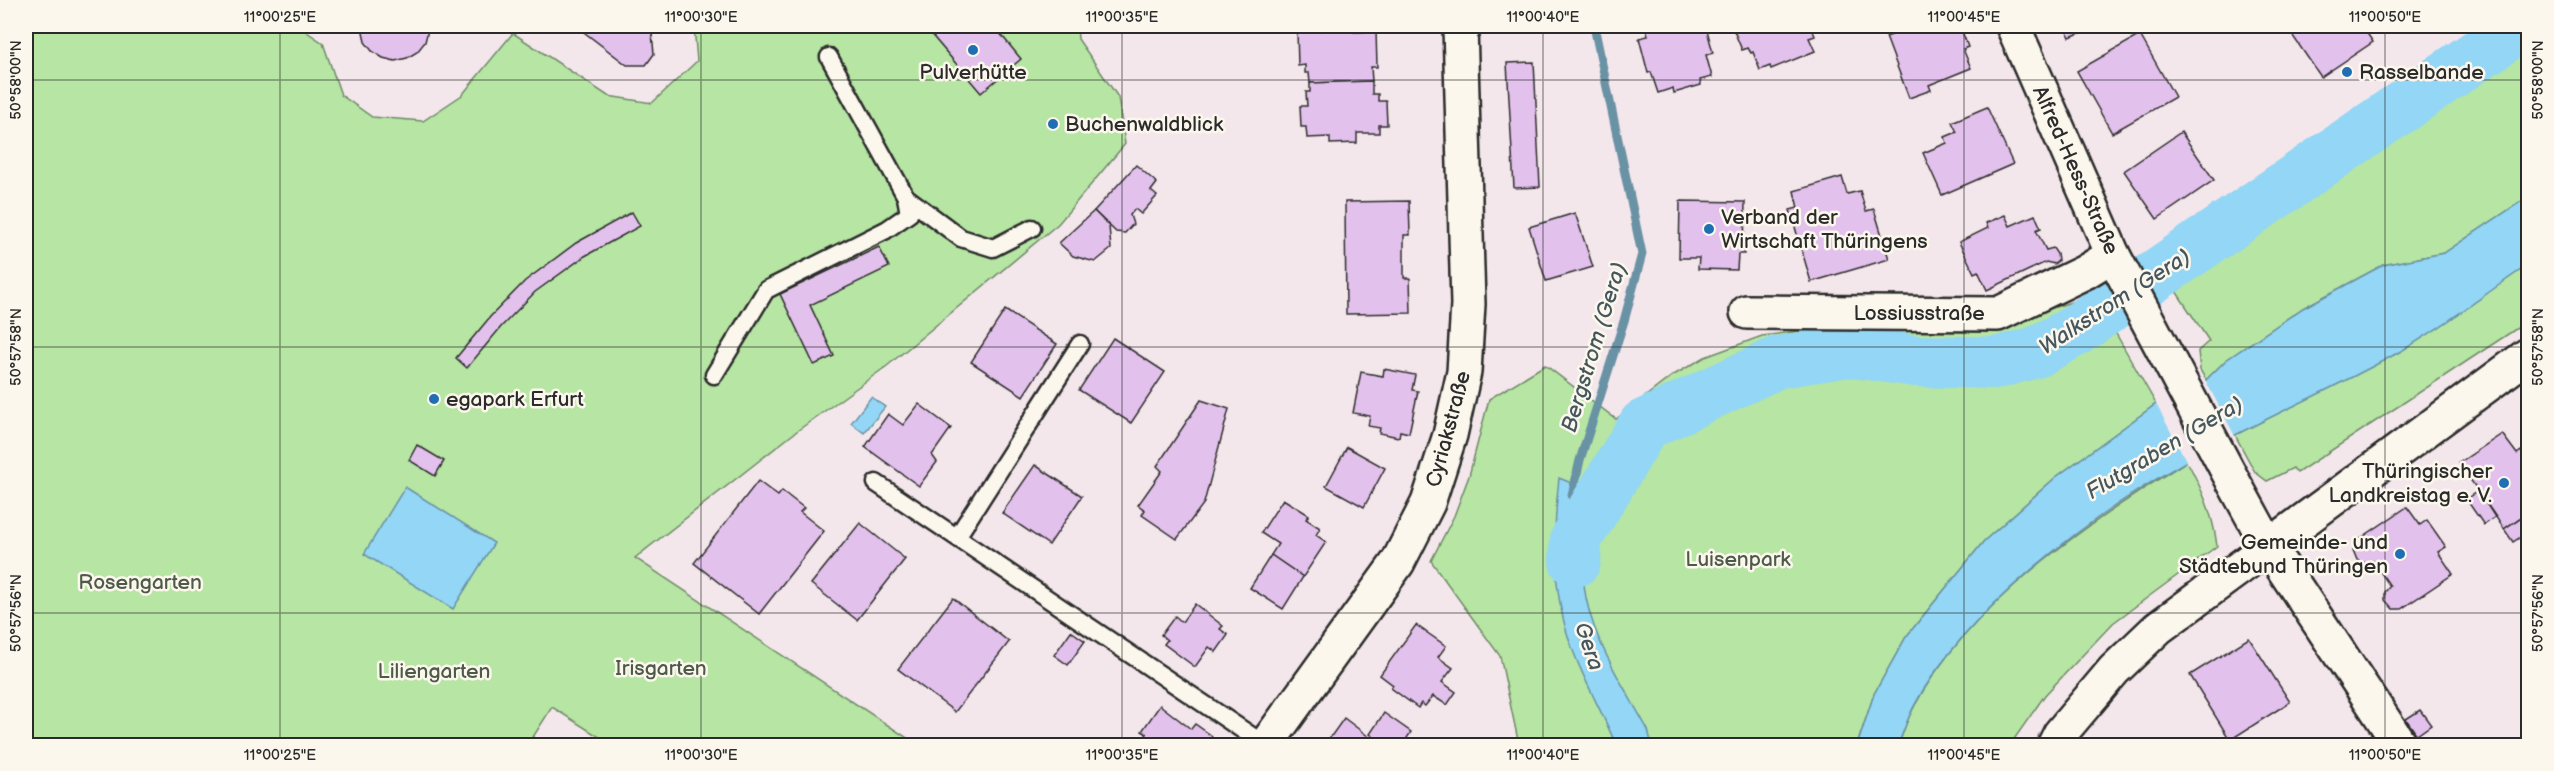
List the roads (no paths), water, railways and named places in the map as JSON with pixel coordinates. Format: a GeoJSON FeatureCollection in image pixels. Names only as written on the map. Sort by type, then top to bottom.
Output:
{"type":"FeatureCollection","features":[{"type":"Feature","properties":{"kind":"street","name":"Cyriakstraße"},"geometry":{"type":"LineString","coordinates":[[1265,745],[1398,562],[1428,503],[1450,435],[1464,372],[1468,304],[1461,26]]}},
{"type":"Feature","properties":{"kind":"street","name":"Alfred-Hess-Straße"},"geometry":{"type":"LineString","coordinates":[[2013,26],[2116,261],[2234,483],[2269,547],[2401,746]]}},
{"type":"Feature","properties":{"kind":"street","name":"Lossiusstraße"},"geometry":{"type":"LineString","coordinates":[[1747,312],[1998,314],[2085,272],[2116,261]]}},
{"type":"Feature","properties":{"kind":"street"},"geometry":{"type":"LineString","coordinates":[[2054,746],[2060,734],[2114,670],[2140,644],[2529,355]]}},
{"type":"Feature","properties":{"kind":"lane"},"geometry":{"type":"LineString","coordinates":[[714,375],[766,291],[886,230],[909,214],[906,197],[829,57]]}},
{"type":"Feature","properties":{"kind":"lane"},"geometry":{"type":"LineString","coordinates":[[906,197],[961,238],[993,248],[1032,228]]}},
{"type":"Feature","properties":{"kind":"lane"},"geometry":{"type":"LineString","coordinates":[[957,537],[1080,344]]}},
{"type":"Feature","properties":{"kind":"lane"},"geometry":{"type":"LineString","coordinates":[[876,483],[1265,745]]}},
{"type":"Feature","properties":{"kind":"water","name":"Flutgraben (Gera)"},"geometry":{"type":"Polygon","coordinates":[[[2528,197],[2528,265],[2401,351],[2213,446],[2111,508],[2034,568],[1964,635],[1936,671],[1913,708],[1898,745],[1857,746],[1874,694],[1906,637],[1984,541],[2056,477],[2156,404],[2206,380],[2226,360],[2303,308],[2383,265],[2444,253],[2528,197]]]}},
{"type":"Feature","properties":{"kind":"water"},"geometry":{"type":"Polygon","coordinates":[[[871,397],[885,407],[864,433],[851,423],[871,397]]]}},
{"type":"Feature","properties":{"kind":"water","name":"Gera"},"geometry":{"type":"Polygon","coordinates":[[[1559,478],[1603,496],[1586,544],[1583,569],[1585,594],[1600,642],[1648,730],[1652,745],[1616,745],[1568,637],[1562,615],[1556,570],[1555,524],[1559,478]]]}},
{"type":"Feature","properties":{"kind":"water"},"geometry":{"type":"Polygon","coordinates":[[[405,487],[494,543],[453,609],[364,554],[405,487]]]}},
{"type":"Feature","properties":{"kind":"waterway","name":"Bergstrom (Gera)"},"geometry":{"type":"LineString","coordinates":[[1572,496],[1580,460],[1624,321],[1642,254],[1594,26]]}},
{"type":"Feature","properties":{"kind":"waterway","name":"Walkstrom (Gera)"},"geometry":{"type":"LineString","coordinates":[[1575,561],[1576,539],[1644,425],[1778,362],[1848,351],[1916,361],[1996,363],[2036,352],[2073,332],[2520,26]]}},
{"type":"Feature","properties":{"kind":"place","name":"Pulverhütte"},"geometry":{"type":"Point","coordinates":[973,50]}},
{"type":"Feature","properties":{"kind":"place","name":"Rasselbande"},"geometry":{"type":"Point","coordinates":[2347,72]}},
{"type":"Feature","properties":{"kind":"place","name":"Buchenwaldblick"},"geometry":{"type":"Point","coordinates":[1053,124]}},
{"type":"Feature","properties":{"kind":"place","name":"Verband der Wirtschaft Thüringens"},"geometry":{"type":"Point","coordinates":[1709,229]}},
{"type":"Feature","properties":{"kind":"place","name":"egapark Erfurt"},"geometry":{"type":"Point","coordinates":[434,399]}},
{"type":"Feature","properties":{"kind":"place","name":"Thüringischer Landkreistag e. V."},"geometry":{"type":"Point","coordinates":[2504,483]}},
{"type":"Feature","properties":{"kind":"place","name":"Gemeinde- und Städtebund Thüringen"},"geometry":{"type":"Point","coordinates":[2400,554]}},
{"type":"Feature","properties":{"kind":"park label","name":"Luisenpark"},"geometry":{"type":"Point","coordinates":[1738,559]}},
{"type":"Feature","properties":{"kind":"park label","name":"Rosengarten"},"geometry":{"type":"Point","coordinates":[140,582]}},
{"type":"Feature","properties":{"kind":"park label","name":"Irisgarten"},"geometry":{"type":"Point","coordinates":[661,668]}},
{"type":"Feature","properties":{"kind":"park label","name":"Liliengarten"},"geometry":{"type":"Point","coordinates":[434,671]}}]}
